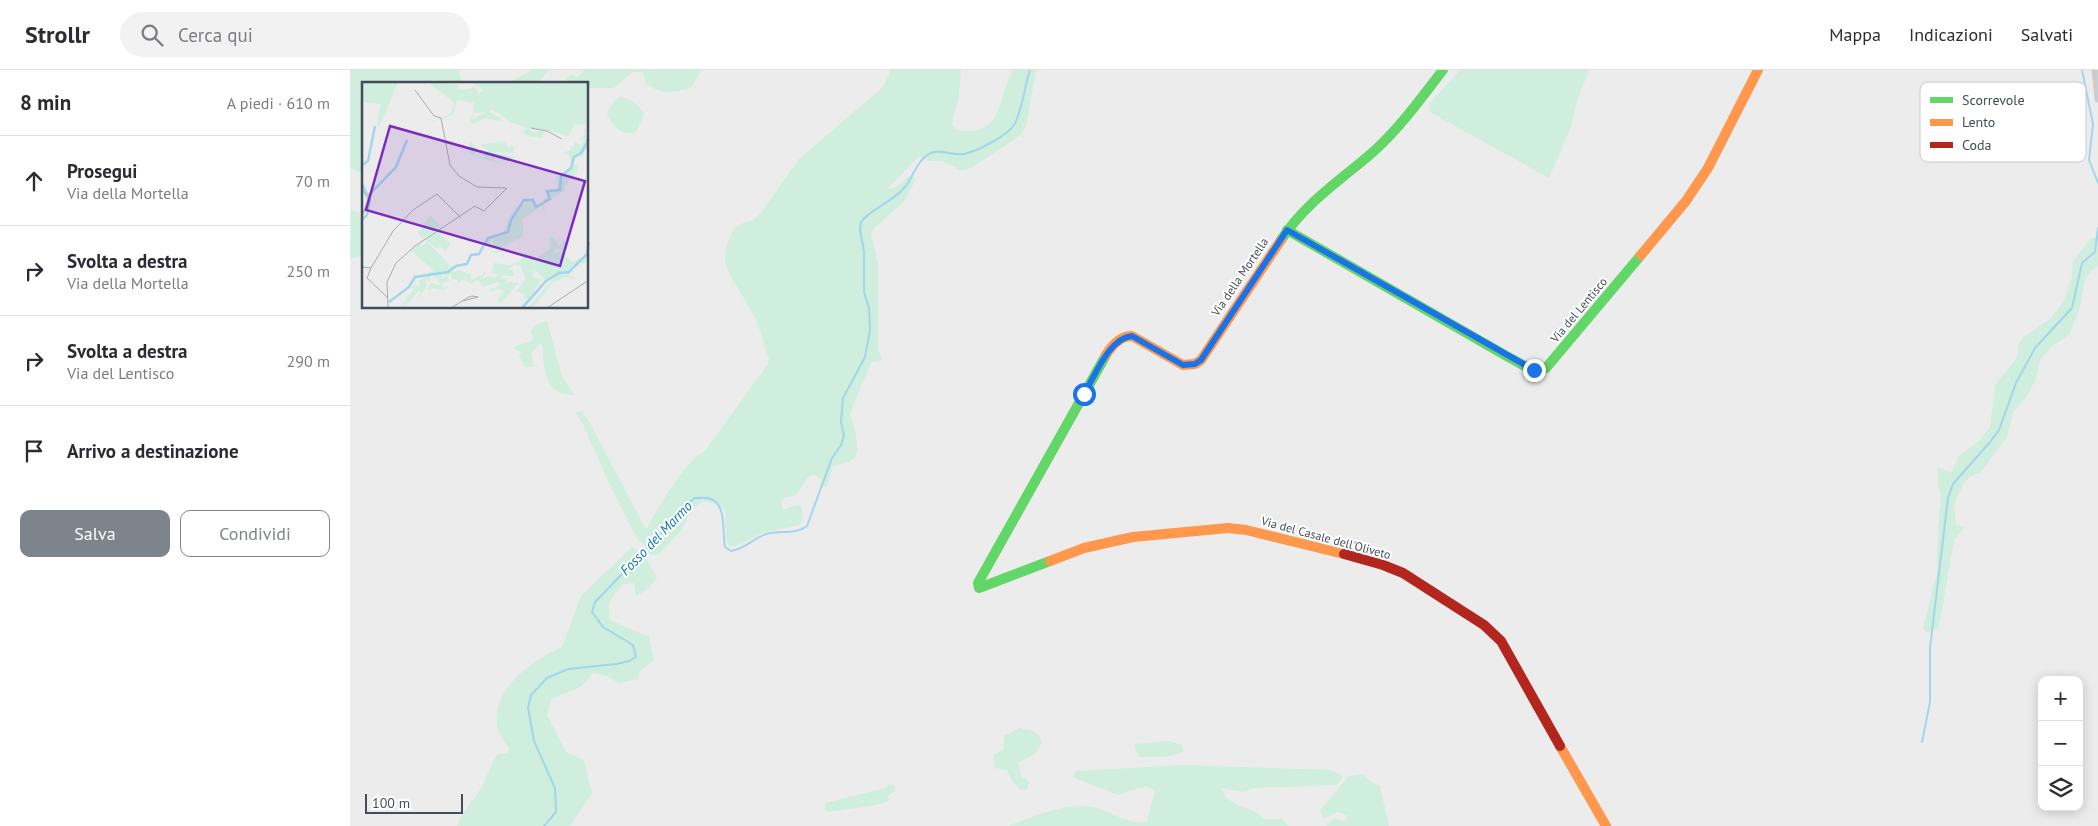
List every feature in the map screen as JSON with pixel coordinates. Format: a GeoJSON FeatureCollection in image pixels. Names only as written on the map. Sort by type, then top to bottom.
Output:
{"type":"FeatureCollection","features":[{"type":"Feature","properties":{"kind":"street","name":"Via della Mortella"},"geometry":{"type":"LineString","coordinates":[[979,588],[978,583],[1112,346],[1118,340],[1132,336],[1183,365],[1195,364],[1201,360],[1287,230],[1323,192],[1373,152],[1393,132],[1443,70]]}},
{"type":"Feature","properties":{"kind":"street","name":"Via del Lentisco"},"geometry":{"type":"LineString","coordinates":[[1287,230],[1515,361],[1534,370],[1541,371],[1546,368],[1686,201],[1708,168],[1758,70]]}},
{"type":"Feature","properties":{"kind":"street"},"geometry":{"type":"LineString","coordinates":[[2096,70],[2098,99]]}},
{"type":"Feature","properties":{"kind":"street","name":"Via del Casale dell'Oliveto"},"geometry":{"type":"LineString","coordinates":[[979,588],[1084,548],[1133,537],[1228,528],[1246,530],[1289,540],[1383,565],[1403,573],[1494,633],[1501,641],[1606,826]]}},
{"type":"Feature","properties":{"kind":"green space"},"geometry":{"type":"Polygon","coordinates":[[[350,70],[459,70],[462,82],[362,82],[362,173],[350,168],[350,70]]]}},
{"type":"Feature","properties":{"kind":"green space"},"geometry":{"type":"Polygon","coordinates":[[[532,70],[549,70],[538,82],[510,82],[532,70]]]}},
{"type":"Feature","properties":{"kind":"green space"},"geometry":{"type":"Polygon","coordinates":[[[584,70],[701,70],[692,87],[668,92],[652,88],[646,84],[643,72],[632,72],[614,88],[589,88],[589,82],[570,82],[566,79],[570,74],[578,77],[584,70]]]}},
{"type":"Feature","properties":{"kind":"green space"},"geometry":{"type":"Polygon","coordinates":[[[890,70],[961,70],[959,96],[952,124],[957,130],[972,131],[984,128],[997,114],[1013,70],[1036,70],[1026,126],[1020,136],[971,168],[962,171],[942,161],[930,161],[919,156],[886,190],[898,186],[909,176],[915,177],[915,181],[904,202],[874,228],[871,234],[878,264],[878,351],[883,359],[871,363],[850,413],[856,434],[857,450],[855,457],[849,462],[833,466],[827,486],[820,487],[821,479],[814,474],[808,477],[796,495],[784,498],[781,503],[783,510],[801,505],[803,516],[800,525],[764,532],[737,546],[729,546],[726,539],[725,510],[718,505],[704,501],[691,509],[682,530],[658,555],[650,555],[647,547],[637,539],[609,483],[583,424],[575,412],[581,411],[589,421],[646,530],[681,474],[690,463],[704,452],[768,364],[769,359],[756,319],[728,271],[725,261],[726,247],[733,229],[753,220],[760,214],[799,159],[883,87],[890,70]]]}},
{"type":"Feature","properties":{"kind":"green space"},"geometry":{"type":"Polygon","coordinates":[[[1460,70],[1589,70],[1578,99],[1570,129],[1549,178],[1430,112],[1429,104],[1460,70]]]}},
{"type":"Feature","properties":{"kind":"green space"},"geometry":{"type":"Polygon","coordinates":[[[619,97],[633,102],[644,114],[636,132],[622,132],[615,126],[607,114],[613,102],[619,97]]]}},
{"type":"Feature","properties":{"kind":"green space"},"geometry":{"type":"Polygon","coordinates":[[[351,210],[360,213],[362,216],[362,257],[350,259],[351,210]]]}},
{"type":"Feature","properties":{"kind":"green space"},"geometry":{"type":"Polygon","coordinates":[[[2098,236],[2098,266],[2092,270],[2085,280],[2079,311],[2069,335],[2052,346],[2040,360],[2036,379],[2027,396],[2013,412],[2007,437],[1981,472],[1971,476],[1963,484],[1954,506],[1956,525],[1965,527],[1954,540],[1939,627],[1928,633],[1923,628],[1937,572],[1941,499],[1938,485],[1938,467],[1952,473],[1958,457],[1980,440],[1990,427],[1995,385],[2017,357],[2019,343],[2024,337],[2051,318],[2063,302],[2072,277],[2073,261],[2090,239],[2098,236]]]}},
{"type":"Feature","properties":{"kind":"green space"},"geometry":{"type":"Polygon","coordinates":[[[547,321],[562,376],[574,395],[559,392],[550,383],[545,368],[543,348],[540,343],[531,353],[534,367],[526,367],[519,357],[521,352],[515,349],[515,346],[530,342],[533,338],[530,330],[540,323],[547,321]]]}},
{"type":"Feature","properties":{"kind":"green space"},"geometry":{"type":"Polygon","coordinates":[[[632,547],[643,553],[657,578],[648,589],[636,596],[634,583],[623,584],[611,600],[609,614],[611,620],[649,637],[654,660],[639,672],[639,679],[619,683],[604,675],[593,673],[582,686],[552,699],[547,715],[566,752],[584,760],[592,793],[570,826],[457,826],[461,816],[482,787],[493,761],[498,754],[507,753],[509,748],[497,727],[497,713],[500,700],[507,688],[527,668],[562,647],[581,596],[632,547]]]}},
{"type":"Feature","properties":{"kind":"green space"},"geometry":{"type":"Polygon","coordinates":[[[1019,728],[1036,733],[1042,743],[1035,754],[1018,763],[1022,777],[1029,782],[1027,789],[1020,790],[1012,781],[1007,770],[995,768],[993,755],[1004,749],[1004,736],[1019,728]]]}},
{"type":"Feature","properties":{"kind":"green space"},"geometry":{"type":"Polygon","coordinates":[[[1169,741],[1182,745],[1184,752],[1165,757],[1139,757],[1134,744],[1169,741]]]}},
{"type":"Feature","properties":{"kind":"green space"},"geometry":{"type":"Polygon","coordinates":[[[1182,765],[1331,770],[1343,776],[1337,785],[1254,788],[1243,792],[1221,788],[1226,798],[1238,805],[1252,810],[1265,819],[1282,819],[1288,826],[1008,826],[1050,811],[1072,806],[1094,807],[1126,820],[1147,821],[1155,791],[1145,786],[1118,795],[1073,777],[1076,771],[1182,765]]]}},
{"type":"Feature","properties":{"kind":"green space"},"geometry":{"type":"Polygon","coordinates":[[[1363,774],[1371,782],[1380,786],[1389,826],[1326,826],[1334,818],[1344,822],[1348,815],[1337,812],[1324,819],[1320,810],[1349,776],[1363,774]]]}},
{"type":"Feature","properties":{"kind":"green space"},"geometry":{"type":"Polygon","coordinates":[[[890,784],[895,787],[895,791],[888,796],[889,801],[876,805],[829,812],[825,810],[825,803],[885,788],[890,784]]]}},
{"type":"Feature","properties":{"kind":"waterway","name":"Fosso del Marmo"},"geometry":{"type":"LineString","coordinates":[[544,826],[556,812],[555,788],[534,741],[528,708],[531,695],[547,678],[568,669],[616,664],[636,657],[633,645],[603,627],[592,612],[595,602],[660,535],[679,510],[695,498],[711,499],[720,507],[725,547],[731,551],[741,548],[766,534],[793,531],[807,526],[832,458],[841,445],[844,436],[841,422],[843,398],[865,357],[870,330],[869,308],[864,292],[864,251],[860,230],[861,222],[870,213],[900,193],[920,162],[928,154],[934,152],[961,154],[970,152],[1005,134],[1014,125],[1019,114],[1030,70]]}},
{"type":"Feature","properties":{"kind":"waterway"},"geometry":{"type":"LineString","coordinates":[[2082,70],[2084,82]]}},
{"type":"Feature","properties":{"kind":"waterway"},"geometry":{"type":"LineString","coordinates":[[2086,90],[2093,124],[2089,160],[2098,183]]}},
{"type":"Feature","properties":{"kind":"waterway"},"geometry":{"type":"LineString","coordinates":[[1922,742],[1930,702],[1930,648],[1948,498],[1953,484],[1999,430],[2016,383],[2035,348],[2072,308],[2082,263],[2095,252],[2098,228]]}},
{"type":"Feature","properties":{"kind":"traffic: fast"},"geometry":{"type":"LineString","coordinates":[[1281,240],[1312,203],[1373,152],[1392,133],[1443,70]]}},
{"type":"Feature","properties":{"kind":"traffic: fast"},"geometry":{"type":"LineString","coordinates":[[1287,230],[1510,358],[1528,368],[1537,370],[1546,368],[1641,255]]}},
{"type":"Feature","properties":{"kind":"traffic: fast"},"geometry":{"type":"LineString","coordinates":[[1050,561],[979,588],[978,583],[1106,355]]}},
{"type":"Feature","properties":{"kind":"traffic: slow"},"geometry":{"type":"LineString","coordinates":[[1641,255],[1686,201],[1708,168],[1758,70]]}},
{"type":"Feature","properties":{"kind":"traffic: slow"},"geometry":{"type":"LineString","coordinates":[[1106,355],[1117,342],[1132,336],[1183,365],[1195,364],[1201,360],[1281,240]]}},
{"type":"Feature","properties":{"kind":"traffic: slow"},"geometry":{"type":"LineString","coordinates":[[1050,561],[1084,548],[1133,537],[1228,528],[1246,530],[1344,554]]}},
{"type":"Feature","properties":{"kind":"traffic: slow"},"geometry":{"type":"LineString","coordinates":[[1560,746],[1606,826]]}},
{"type":"Feature","properties":{"kind":"traffic: jam"},"geometry":{"type":"LineString","coordinates":[[1344,554],[1403,573],[1484,625],[1501,641],[1560,746]]}},
{"type":"Feature","properties":{"kind":"route"},"geometry":{"type":"LineString","coordinates":[[1084,394],[1112,346],[1126,336],[1132,336],[1183,365],[1190,366],[1201,360],[1287,230],[1515,361],[1534,370]]}}]}
